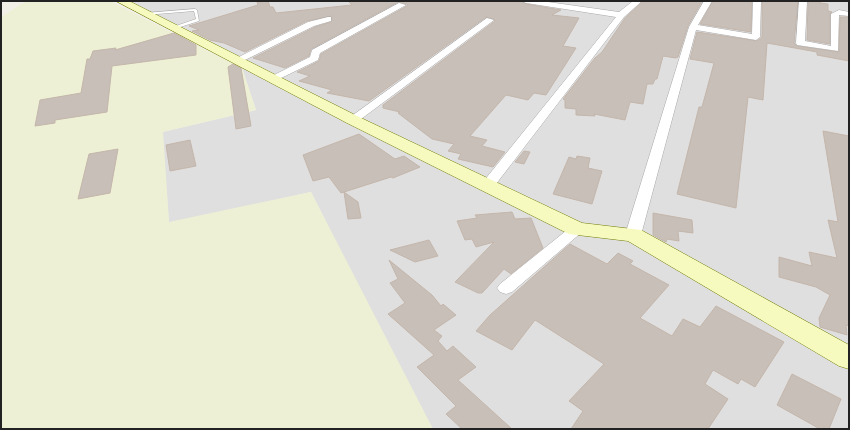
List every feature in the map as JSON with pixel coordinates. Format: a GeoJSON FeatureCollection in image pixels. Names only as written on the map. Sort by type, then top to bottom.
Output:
{"type":"FeatureCollection","features":[{"type":"Feature","properties":{"kind":"main road"},"geometry":{"type":"LineString","coordinates":[[121,1],[353,120],[577,229],[633,235],[849,358]]}},
{"type":"Feature","properties":{"kind":"street"},"geometry":{"type":"LineString","coordinates":[[526,1],[621,15]]}},
{"type":"Feature","properties":{"kind":"street"},"geometry":{"type":"LineString","coordinates":[[572,8],[584,1]]}},
{"type":"Feature","properties":{"kind":"street"},"geometry":{"type":"LineString","coordinates":[[488,185],[621,15],[638,1]]}},
{"type":"Feature","properties":{"kind":"street"},"geometry":{"type":"LineString","coordinates":[[633,235],[694,27],[708,1]]}},
{"type":"Feature","properties":{"kind":"street"},"geometry":{"type":"LineString","coordinates":[[694,27],[756,37],[757,1]]}},
{"type":"Feature","properties":{"kind":"street"},"geometry":{"type":"LineString","coordinates":[[803,1],[800,43],[835,49],[835,14],[839,12],[849,14]]}},
{"type":"Feature","properties":{"kind":"street"},"geometry":{"type":"LineString","coordinates":[[273,78],[315,58],[315,52],[402,5]]}},
{"type":"Feature","properties":{"kind":"street"},"geometry":{"type":"LineString","coordinates":[[238,60],[311,24],[328,19]]}},
{"type":"Feature","properties":{"kind":"street"},"geometry":{"type":"LineString","coordinates":[[353,120],[490,20]]}},
{"type":"Feature","properties":{"kind":"street"},"geometry":{"type":"LineString","coordinates":[[506,288],[577,229]]}},
{"type":"Feature","properties":{"kind":"lane"},"geometry":{"type":"LineString","coordinates":[[145,14],[195,10],[198,20],[174,28]]}},
{"type":"Feature","properties":{"kind":"shaded area"},"geometry":{"type":"Polygon","coordinates":[[[129,1],[849,1],[849,429],[429,429],[311,192],[169,223],[162,132],[256,110],[242,68],[129,1]]]}},
{"type":"Feature","properties":{"kind":"green space"},"geometry":{"type":"Polygon","coordinates":[[[26,1],[110,1],[242,68],[256,110],[163,132],[169,222],[311,192],[433,429],[1,429],[1,17],[26,1]]]}},
{"type":"Feature","properties":{"kind":"building"},"geometry":{"type":"Polygon","coordinates":[[[268,1],[270,7],[273,7],[276,13],[352,5],[348,1],[521,1],[526,4],[561,10],[552,15],[579,18],[563,46],[576,48],[546,95],[534,93],[528,100],[506,95],[470,136],[487,140],[482,146],[505,152],[493,167],[458,159],[461,154],[448,151],[454,144],[432,139],[398,113],[400,112],[383,108],[383,105],[495,21],[494,19],[486,17],[369,101],[327,93],[332,90],[299,81],[310,76],[297,72],[319,61],[321,54],[407,6],[407,4],[398,2],[311,49],[309,56],[285,68],[253,58],[315,27],[331,22],[332,16],[307,21],[245,52],[224,43],[210,40],[192,31],[199,30],[189,26],[258,5],[257,2],[268,1]]]}},
{"type":"Feature","properties":{"kind":"building"},"geometry":{"type":"Polygon","coordinates":[[[643,1],[702,1],[688,26],[678,57],[663,56],[657,79],[655,79],[653,84],[647,84],[643,104],[630,102],[625,120],[594,114],[595,116],[576,115],[576,109],[565,108],[565,100],[563,99],[595,58],[602,52],[625,18],[643,1]]]}},
{"type":"Feature","properties":{"kind":"building"},"geometry":{"type":"Polygon","coordinates":[[[713,1],[752,1],[751,32],[700,24],[713,1]]]}},
{"type":"Feature","properties":{"kind":"building"},"geometry":{"type":"Polygon","coordinates":[[[762,1],[798,1],[794,43],[797,46],[839,52],[840,17],[849,17],[849,61],[817,55],[817,52],[767,43],[763,100],[748,97],[736,208],[677,194],[699,107],[702,107],[714,63],[690,59],[697,32],[757,41],[762,37],[762,1]]]}},
{"type":"Feature","properties":{"kind":"building"},"geometry":{"type":"Polygon","coordinates":[[[808,1],[820,1],[820,3],[828,4],[828,11],[832,12],[830,14],[830,44],[807,40],[808,1]]]}},
{"type":"Feature","properties":{"kind":"building"},"geometry":{"type":"Polygon","coordinates":[[[174,33],[196,45],[196,55],[112,66],[107,112],[55,120],[55,123],[35,126],[40,100],[81,93],[87,59],[90,59],[93,51],[116,48],[115,50],[174,33]]]}},
{"type":"Feature","properties":{"kind":"building"},"geometry":{"type":"Polygon","coordinates":[[[233,64],[241,68],[251,126],[236,129],[228,67],[233,64]]]}},
{"type":"Feature","properties":{"kind":"building"},"geometry":{"type":"Polygon","coordinates":[[[823,131],[849,136],[849,326],[846,325],[847,335],[820,327],[819,318],[830,295],[816,287],[779,277],[779,257],[812,266],[809,252],[837,258],[828,220],[838,222],[823,131]]]}},
{"type":"Feature","properties":{"kind":"building"},"geometry":{"type":"Polygon","coordinates":[[[359,134],[395,159],[404,156],[420,167],[393,178],[391,177],[341,193],[329,177],[313,181],[303,155],[359,134]]]}},
{"type":"Feature","properties":{"kind":"building"},"geometry":{"type":"Polygon","coordinates":[[[190,140],[196,166],[170,171],[166,145],[190,140]]]}},
{"type":"Feature","properties":{"kind":"building"},"geometry":{"type":"Polygon","coordinates":[[[118,149],[110,193],[78,199],[89,154],[118,149]]]}},
{"type":"Feature","properties":{"kind":"building"},"geometry":{"type":"Polygon","coordinates":[[[524,151],[530,152],[524,164],[515,162],[524,151]]]}},
{"type":"Feature","properties":{"kind":"building"},"geometry":{"type":"Polygon","coordinates":[[[577,156],[590,158],[588,168],[602,171],[592,204],[553,194],[569,157],[576,159],[577,156]]]}},
{"type":"Feature","properties":{"kind":"building"},"geometry":{"type":"Polygon","coordinates":[[[344,192],[358,202],[361,218],[348,219],[344,192]]]}},
{"type":"Feature","properties":{"kind":"building"},"geometry":{"type":"Polygon","coordinates":[[[512,212],[515,219],[531,218],[543,248],[511,274],[504,269],[482,293],[478,293],[455,282],[494,242],[476,247],[472,239],[465,240],[457,221],[477,218],[475,215],[512,212]]]}},
{"type":"Feature","properties":{"kind":"building"},"geometry":{"type":"Polygon","coordinates":[[[653,213],[692,220],[693,233],[678,231],[679,241],[667,239],[666,242],[653,235],[653,213]]]}},
{"type":"Feature","properties":{"kind":"building"},"geometry":{"type":"Polygon","coordinates":[[[429,240],[438,256],[415,262],[390,250],[429,240]]]}},
{"type":"Feature","properties":{"kind":"building"},"geometry":{"type":"Polygon","coordinates":[[[570,244],[607,264],[618,253],[633,261],[630,264],[669,285],[640,318],[672,336],[683,319],[700,327],[716,306],[784,342],[755,387],[741,379],[738,384],[713,370],[705,384],[728,399],[708,429],[571,429],[583,411],[569,401],[604,364],[535,320],[512,350],[476,331],[490,315],[570,244]]]}},
{"type":"Feature","properties":{"kind":"building"},"geometry":{"type":"Polygon","coordinates":[[[389,260],[432,295],[441,306],[443,304],[456,315],[434,330],[442,336],[438,341],[447,351],[453,346],[476,367],[458,380],[512,429],[462,429],[446,414],[456,406],[417,367],[434,355],[388,314],[405,303],[390,283],[398,279],[389,260]]]}},
{"type":"Feature","properties":{"kind":"building"},"geometry":{"type":"Polygon","coordinates":[[[792,374],[841,399],[829,429],[820,429],[777,405],[792,374]]]}}]}
